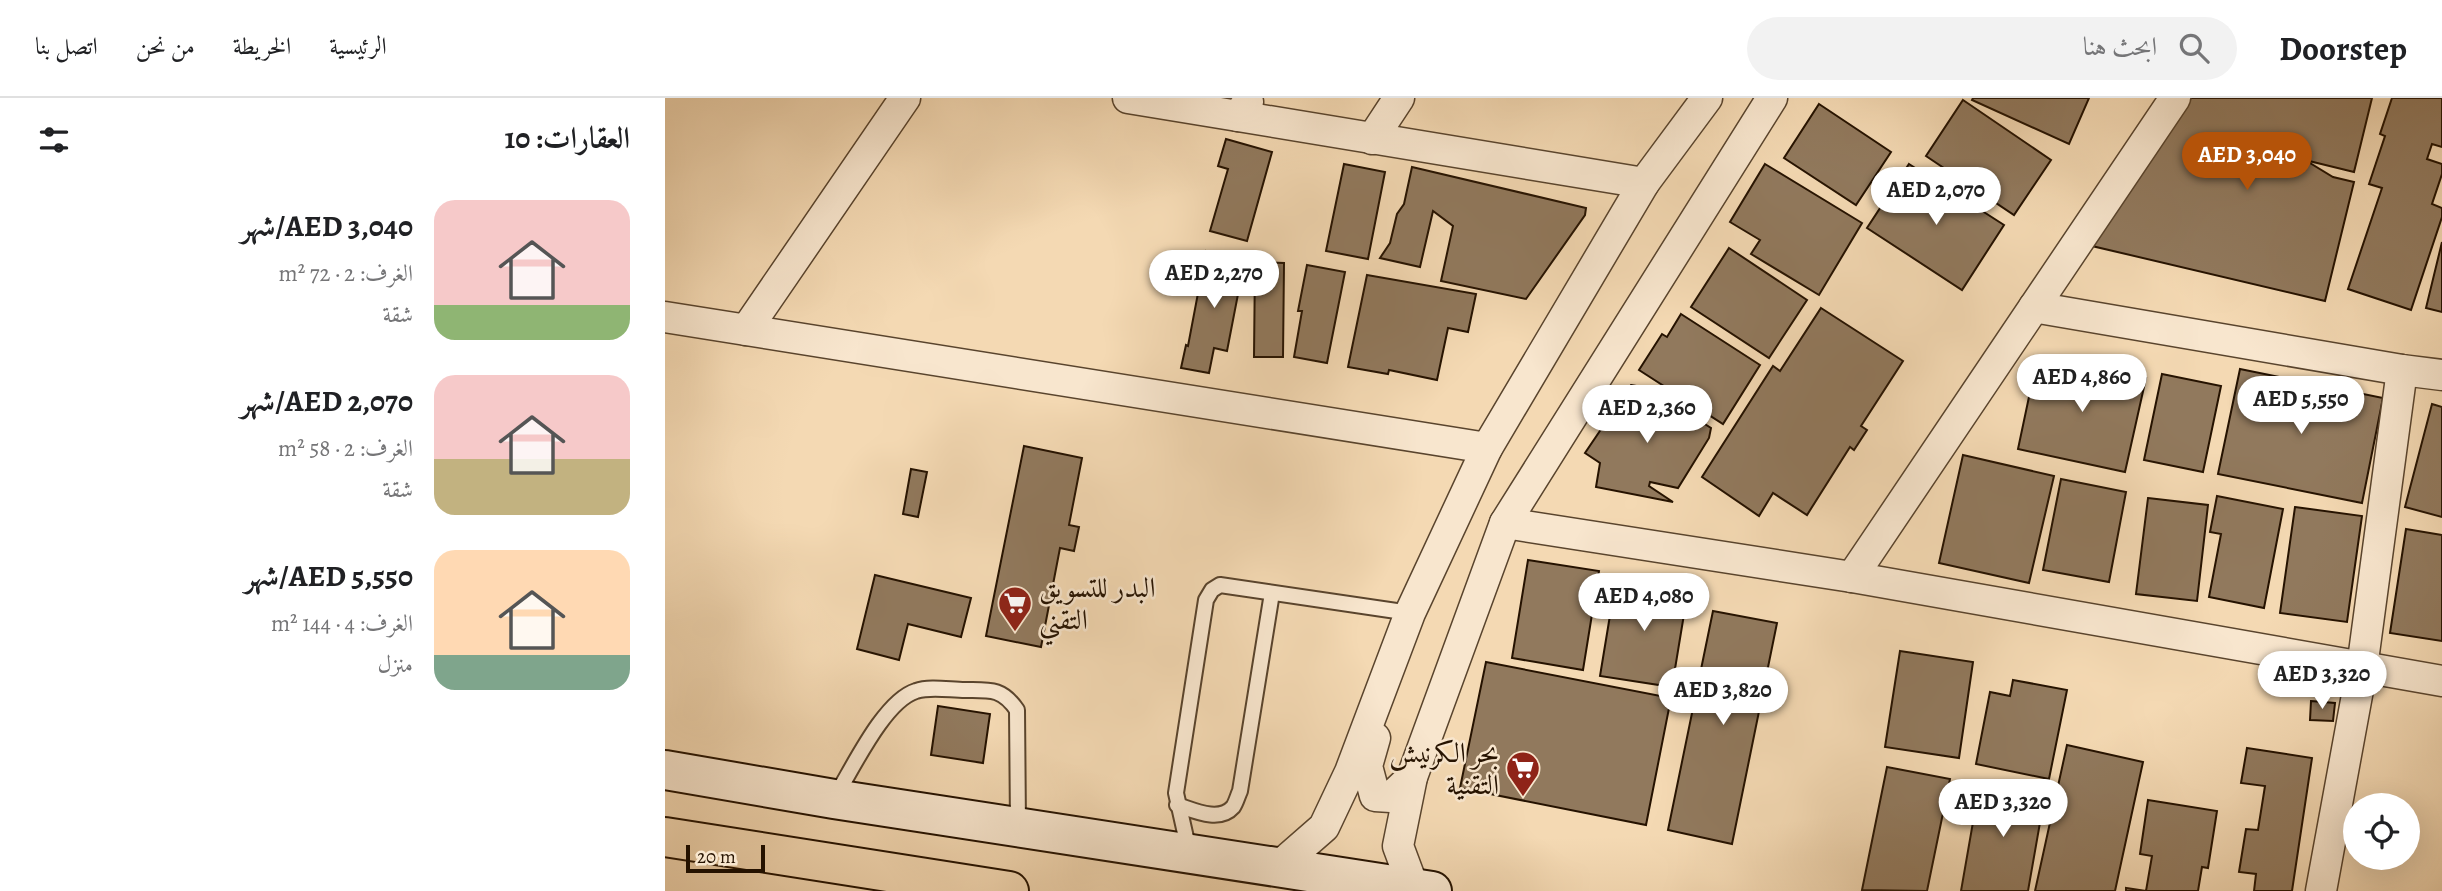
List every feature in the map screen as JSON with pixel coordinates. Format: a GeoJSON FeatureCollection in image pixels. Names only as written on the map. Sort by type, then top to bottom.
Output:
{"type":"FeatureCollection","features":[{"type":"Feature","properties":{"kind":"highway"},"geometry":{"type":"LineString","coordinates":[[665,837],[1009,891]]}},
{"type":"Feature","properties":{"kind":"main road"},"geometry":{"type":"LineString","coordinates":[[665,770],[834,799],[1423,890]]}},
{"type":"Feature","properties":{"kind":"street"},"geometry":{"type":"LineString","coordinates":[[746,330],[905,98]]}},
{"type":"Feature","properties":{"kind":"street"},"geometry":{"type":"LineString","coordinates":[[1128,98],[1244,107],[1372,139],[1644,183]]}},
{"type":"Feature","properties":{"kind":"street"},"geometry":{"type":"LineString","coordinates":[[1372,139],[1399,98]]}},
{"type":"Feature","properties":{"kind":"street"},"geometry":{"type":"LineString","coordinates":[[1277,868],[1324,827],[1350,772],[1409,612],[1487,449],[1644,183],[1707,98]]}},
{"type":"Feature","properties":{"kind":"street"},"geometry":{"type":"LineString","coordinates":[[1423,890],[1398,846],[1412,777],[1505,523],[1772,98]]}},
{"type":"Feature","properties":{"kind":"street"},"geometry":{"type":"LineString","coordinates":[[1852,577],[2175,98]]}},
{"type":"Feature","properties":{"kind":"street"},"geometry":{"type":"LineString","coordinates":[[2034,307],[2442,376]]}},
{"type":"Feature","properties":{"kind":"street"},"geometry":{"type":"LineString","coordinates":[[665,317],[1487,449]]}},
{"type":"Feature","properties":{"kind":"street"},"geometry":{"type":"LineString","coordinates":[[2321,891],[2362,667],[2402,370]]}},
{"type":"Feature","properties":{"kind":"street"},"geometry":{"type":"LineString","coordinates":[[1505,523],[1852,577],[2442,681]]}},
{"type":"Feature","properties":{"kind":"street"},"geometry":{"type":"LineString","coordinates":[[1409,612],[1367,766],[1375,796],[1391,797],[1412,777]]}},
{"type":"Feature","properties":{"kind":"lane"},"geometry":{"type":"LineString","coordinates":[[1190,855],[1176,793],[1206,600],[1212,590],[1220,585],[1409,612]]}},
{"type":"Feature","properties":{"kind":"lane"},"geometry":{"type":"LineString","coordinates":[[1177,805],[1204,814],[1220,814],[1233,807],[1240,791],[1272,593]]}},
{"type":"Feature","properties":{"kind":"lane"},"geometry":{"type":"LineString","coordinates":[[834,799],[887,711],[904,696],[919,690],[995,690],[1009,698],[1017,710],[1018,827]]}},
{"type":"Feature","properties":{"kind":"building"},"geometry":{"type":"Polygon","coordinates":[[[2089,98],[2069,144],[1972,100],[2089,98]]]}},
{"type":"Feature","properties":{"kind":"building"},"geometry":{"type":"Polygon","coordinates":[[[2191,98],[2372,98],[2354,172],[2305,160],[2333,177],[2354,182],[2325,301],[2092,246],[2191,98]]]}},
{"type":"Feature","properties":{"kind":"building"},"geometry":{"type":"Polygon","coordinates":[[[2392,98],[2442,98],[2442,147],[2432,144],[2427,159],[2442,164],[2442,174],[2432,204],[2442,208],[2442,217],[2411,310],[2348,289],[2382,188],[2369,184],[2385,136],[2380,134],[2392,98]]]}},
{"type":"Feature","properties":{"kind":"building"},"geometry":{"type":"Polygon","coordinates":[[[1963,100],[2051,160],[2014,215],[1926,156],[1963,100]]]}},
{"type":"Feature","properties":{"kind":"building"},"geometry":{"type":"Polygon","coordinates":[[[1819,104],[1891,152],[1856,205],[1784,158],[1819,104]]]}},
{"type":"Feature","properties":{"kind":"building"},"geometry":{"type":"Polygon","coordinates":[[[1226,139],[1272,152],[1247,241],[1210,231],[1228,169],[1218,166],[1226,139]]]}},
{"type":"Feature","properties":{"kind":"building"},"geometry":{"type":"Polygon","coordinates":[[[1344,164],[1385,172],[1368,259],[1326,251],[1344,164]]]}},
{"type":"Feature","properties":{"kind":"building"},"geometry":{"type":"Polygon","coordinates":[[[1765,164],[1862,223],[1819,295],[1751,254],[1760,240],[1730,222],[1765,164]]]}},
{"type":"Feature","properties":{"kind":"building"},"geometry":{"type":"Polygon","coordinates":[[[1909,164],[2004,225],[1962,290],[1867,228],[1909,164]]]}},
{"type":"Feature","properties":{"kind":"building"},"geometry":{"type":"Polygon","coordinates":[[[1412,167],[1586,208],[1585,215],[1526,299],[1441,281],[1453,226],[1433,211],[1420,267],[1380,258],[1390,243],[1397,214],[1404,204],[1412,167]]]}},
{"type":"Feature","properties":{"kind":"building"},"geometry":{"type":"Polygon","coordinates":[[[2442,242],[2442,312],[2426,308],[2442,242]]]}},
{"type":"Feature","properties":{"kind":"building"},"geometry":{"type":"Polygon","coordinates":[[[1729,248],[1807,300],[1769,358],[1691,307],[1729,248]]]}},
{"type":"Feature","properties":{"kind":"building"},"geometry":{"type":"Polygon","coordinates":[[[1206,251],[1245,258],[1227,351],[1214,348],[1209,373],[1181,368],[1186,345],[1188,346],[1206,251]]]}},
{"type":"Feature","properties":{"kind":"building"},"geometry":{"type":"Polygon","coordinates":[[[1255,262],[1284,263],[1283,357],[1254,357],[1255,262]]]}},
{"type":"Feature","properties":{"kind":"building"},"geometry":{"type":"Polygon","coordinates":[[[1307,265],[1345,272],[1327,363],[1294,357],[1302,311],[1298,311],[1307,265]]]}},
{"type":"Feature","properties":{"kind":"building"},"geometry":{"type":"Polygon","coordinates":[[[1367,275],[1476,294],[1468,332],[1448,328],[1437,380],[1389,370],[1388,374],[1348,367],[1367,275]]]}},
{"type":"Feature","properties":{"kind":"building"},"geometry":{"type":"Polygon","coordinates":[[[1821,308],[1903,361],[1861,426],[1867,430],[1854,450],[1850,447],[1807,515],[1773,493],[1759,516],[1702,477],[1773,366],[1780,371],[1821,308]]]}},
{"type":"Feature","properties":{"kind":"building"},"geometry":{"type":"Polygon","coordinates":[[[1681,314],[1760,365],[1723,424],[1639,370],[1662,334],[1667,337],[1681,314]]]}},
{"type":"Feature","properties":{"kind":"building"},"geometry":{"type":"Polygon","coordinates":[[[2037,359],[2072,366],[2073,362],[2146,378],[2125,472],[2018,449],[2037,359]]]}},
{"type":"Feature","properties":{"kind":"building"},"geometry":{"type":"Polygon","coordinates":[[[2240,369],[2383,398],[2362,503],[2218,474],[2240,369]]]}},
{"type":"Feature","properties":{"kind":"building"},"geometry":{"type":"Polygon","coordinates":[[[2162,374],[2221,386],[2203,472],[2144,460],[2162,374]]]}},
{"type":"Feature","properties":{"kind":"building"},"geometry":{"type":"Polygon","coordinates":[[[1631,385],[1647,388],[1711,428],[1709,438],[1678,488],[1650,482],[1649,486],[1673,502],[1596,487],[1600,463],[1585,453],[1631,385]]]}},
{"type":"Feature","properties":{"kind":"building"},"geometry":{"type":"Polygon","coordinates":[[[2432,404],[2442,407],[2442,517],[2405,507],[2432,404]]]}},
{"type":"Feature","properties":{"kind":"building"},"geometry":{"type":"Polygon","coordinates":[[[1024,446],[1082,458],[1069,525],[1079,527],[1074,551],[1060,548],[1041,647],[986,636],[1024,446]]]}},
{"type":"Feature","properties":{"kind":"building"},"geometry":{"type":"Polygon","coordinates":[[[1963,455],[2054,476],[2029,583],[1939,563],[1963,455]]]}},
{"type":"Feature","properties":{"kind":"building"},"geometry":{"type":"Polygon","coordinates":[[[911,469],[927,472],[918,517],[903,514],[911,469]]]}},
{"type":"Feature","properties":{"kind":"building"},"geometry":{"type":"Polygon","coordinates":[[[2061,479],[2126,492],[2109,582],[2043,570],[2061,479]]]}},
{"type":"Feature","properties":{"kind":"building"},"geometry":{"type":"Polygon","coordinates":[[[2217,496],[2283,509],[2264,608],[2209,597],[2221,534],[2210,532],[2217,496]]]}},
{"type":"Feature","properties":{"kind":"building"},"geometry":{"type":"Polygon","coordinates":[[[2148,498],[2208,505],[2197,601],[2136,594],[2148,498]]]}},
{"type":"Feature","properties":{"kind":"building"},"geometry":{"type":"Polygon","coordinates":[[[2295,507],[2362,516],[2347,622],[2280,613],[2295,507]]]}},
{"type":"Feature","properties":{"kind":"building"},"geometry":{"type":"Polygon","coordinates":[[[2406,529],[2442,535],[2442,641],[2390,633],[2406,529]]]}},
{"type":"Feature","properties":{"kind":"building"},"geometry":{"type":"Polygon","coordinates":[[[1528,560],[1599,571],[1583,670],[1512,658],[1528,560]]]}},
{"type":"Feature","properties":{"kind":"building"},"geometry":{"type":"Polygon","coordinates":[[[875,575],[971,598],[961,637],[908,624],[899,660],[857,649],[875,575]]]}},
{"type":"Feature","properties":{"kind":"building"},"geometry":{"type":"Polygon","coordinates":[[[1616,579],[1688,590],[1672,687],[1600,676],[1616,579]]]}},
{"type":"Feature","properties":{"kind":"building"},"geometry":{"type":"Polygon","coordinates":[[[1713,611],[1777,623],[1732,844],[1668,830],[1713,611]]]}},
{"type":"Feature","properties":{"kind":"building"},"geometry":{"type":"Polygon","coordinates":[[[1900,651],[1973,662],[1959,758],[1885,747],[1900,651]]]}},
{"type":"Feature","properties":{"kind":"building"},"geometry":{"type":"Polygon","coordinates":[[[1486,662],[1671,698],[1646,825],[1460,788],[1486,662]]]}},
{"type":"Feature","properties":{"kind":"building"},"geometry":{"type":"Polygon","coordinates":[[[2013,680],[2067,690],[2049,779],[1976,764],[1990,692],[2010,696],[2013,680]]]}},
{"type":"Feature","properties":{"kind":"building"},"geometry":{"type":"Polygon","coordinates":[[[2311,701],[2335,703],[2333,721],[2310,720],[2311,701]]]}},
{"type":"Feature","properties":{"kind":"building"},"geometry":{"type":"Polygon","coordinates":[[[938,706],[990,714],[983,763],[931,755],[938,706]]]}},
{"type":"Feature","properties":{"kind":"building"},"geometry":{"type":"Polygon","coordinates":[[[2067,745],[2143,762],[2115,891],[2035,891],[2067,745]]]}},
{"type":"Feature","properties":{"kind":"building"},"geometry":{"type":"Polygon","coordinates":[[[2247,748],[2312,758],[2292,891],[2254,891],[2256,874],[2239,872],[2246,829],[2258,830],[2265,786],[2241,783],[2247,748]]]}},
{"type":"Feature","properties":{"kind":"building"},"geometry":{"type":"Polygon","coordinates":[[[1887,767],[1950,779],[1927,891],[1862,890],[1887,767]]]}},
{"type":"Feature","properties":{"kind":"building"},"geometry":{"type":"Polygon","coordinates":[[[1980,782],[2045,794],[2028,891],[1961,891],[1980,782]]]}},
{"type":"Feature","properties":{"kind":"building"},"geometry":{"type":"Polygon","coordinates":[[[2148,800],[2217,811],[2208,868],[2202,867],[2198,891],[2146,891],[2152,856],[2140,854],[2148,800]]]}},
{"type":"Feature","properties":{"kind":"place","name":"البدر للتسويق التقني"},"geometry":{"type":"Point","coordinates":[1015,633]}},
{"type":"Feature","properties":{"kind":"place","name":"بحر الكرنيش التقنية"},"geometry":{"type":"Point","coordinates":[1523,798]}}]}
